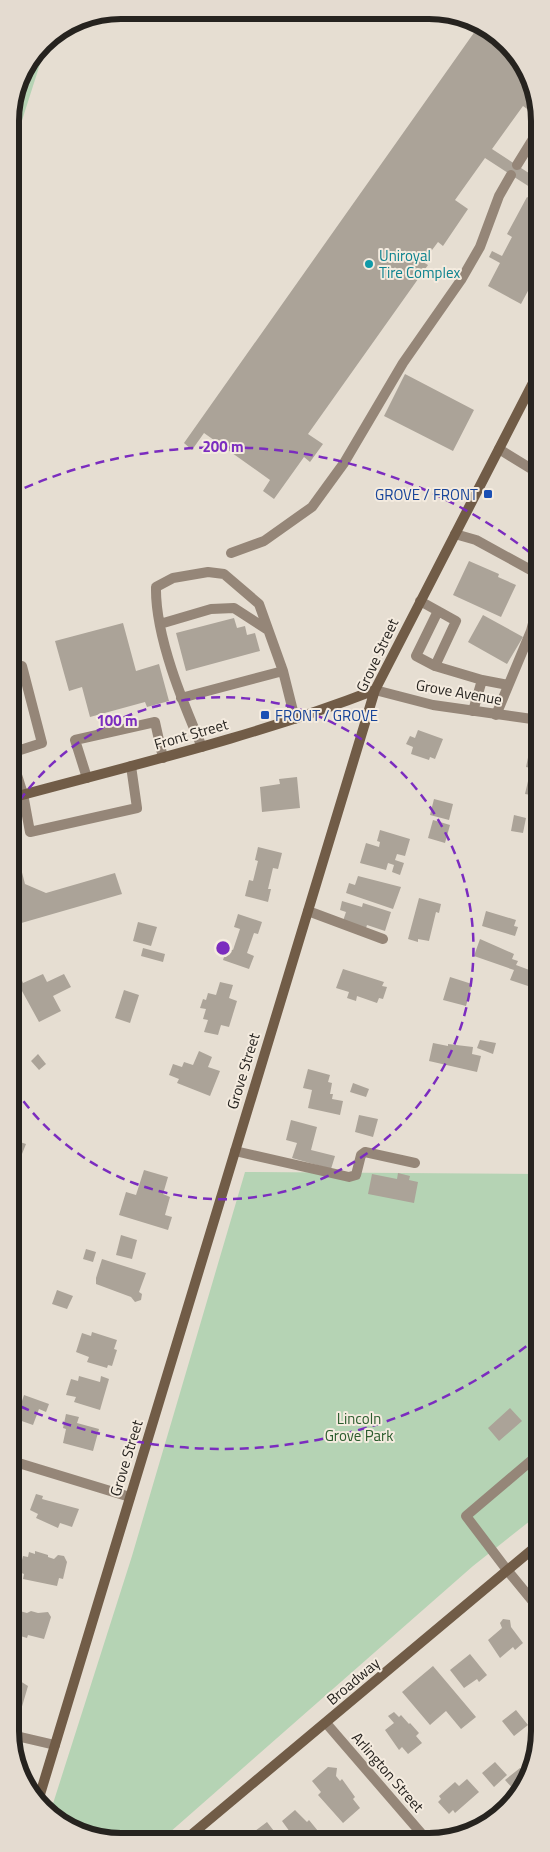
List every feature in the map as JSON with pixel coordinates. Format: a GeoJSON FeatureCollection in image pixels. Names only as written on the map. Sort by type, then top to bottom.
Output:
{"type":"FeatureCollection","features":[{"type":"Feature","properties":{"kind":"main road","name":"Grove Street"},"geometry":{"type":"LineString","coordinates":[[40,1793],[375,690],[531,387]]}},
{"type":"Feature","properties":{"kind":"main road","name":"Front Street"},"geometry":{"type":"LineString","coordinates":[[19,795],[202,747],[295,719],[375,690]]}},
{"type":"Feature","properties":{"kind":"main road","name":"Broadway"},"geometry":{"type":"LineString","coordinates":[[193,1833],[531,1550]]}},
{"type":"Feature","properties":{"kind":"street"},"geometry":{"type":"LineString","coordinates":[[516,166],[531,141]]}},
{"type":"Feature","properties":{"kind":"street"},"geometry":{"type":"LineString","coordinates":[[231,553],[264,541],[312,507],[344,463],[403,363],[461,280],[480,247],[499,196],[511,175]]}},
{"type":"Feature","properties":{"kind":"street"},"geometry":{"type":"LineString","coordinates":[[499,449],[531,469]]}},
{"type":"Feature","properties":{"kind":"street"},"geometry":{"type":"LineString","coordinates":[[455,534],[476,540],[531,570]]}},
{"type":"Feature","properties":{"kind":"street"},"geometry":{"type":"LineString","coordinates":[[202,747],[181,698],[156,606],[156,588],[173,578],[208,572],[224,574],[259,604],[282,670],[295,719]]}},
{"type":"Feature","properties":{"kind":"street"},"geometry":{"type":"LineString","coordinates":[[420,601],[456,621],[435,666]]}},
{"type":"Feature","properties":{"kind":"street"},"geometry":{"type":"LineString","coordinates":[[160,624],[211,609],[234,608],[268,630]]}},
{"type":"Feature","properties":{"kind":"street"},"geometry":{"type":"LineString","coordinates":[[438,611],[416,656],[435,666],[482,680],[508,685]]}},
{"type":"Feature","properties":{"kind":"street"},"geometry":{"type":"LineString","coordinates":[[496,715],[531,630]]}},
{"type":"Feature","properties":{"kind":"street"},"geometry":{"type":"LineString","coordinates":[[19,667],[22,666],[42,743],[19,752]]}},
{"type":"Feature","properties":{"kind":"street"},"geometry":{"type":"LineString","coordinates":[[181,698],[282,670]]}},
{"type":"Feature","properties":{"kind":"street"},"geometry":{"type":"LineString","coordinates":[[473,711],[482,680]]}},
{"type":"Feature","properties":{"kind":"street","name":"Grove Avenue"},"geometry":{"type":"LineString","coordinates":[[375,690],[433,705],[531,719]]}},
{"type":"Feature","properties":{"kind":"street"},"geometry":{"type":"LineString","coordinates":[[87,778],[76,740],[155,722],[163,758]]}},
{"type":"Feature","properties":{"kind":"street"},"geometry":{"type":"LineString","coordinates":[[19,781],[30,832],[137,808],[131,766]]}},
{"type":"Feature","properties":{"kind":"street"},"geometry":{"type":"LineString","coordinates":[[308,911],[383,939]]}},
{"type":"Feature","properties":{"kind":"street"},"geometry":{"type":"LineString","coordinates":[[235,1151],[349,1176],[356,1175],[362,1155],[365,1152],[415,1163]]}},
{"type":"Feature","properties":{"kind":"street"},"geometry":{"type":"LineString","coordinates":[[531,1462],[466,1516],[531,1599]]}},
{"type":"Feature","properties":{"kind":"street"},"geometry":{"type":"LineString","coordinates":[[19,1463],[130,1497]]}},
{"type":"Feature","properties":{"kind":"street","name":"Arlington Street"},"geometry":{"type":"LineString","coordinates":[[326,1723],[421,1833]]}},
{"type":"Feature","properties":{"kind":"street"},"geometry":{"type":"LineString","coordinates":[[19,1736],[55,1744]]}},
{"type":"Feature","properties":{"kind":"green space"},"geometry":{"type":"Polygon","coordinates":[[[43,56],[19,130],[19,115],[24,88],[32,70],[43,56]]]}},
{"type":"Feature","properties":{"kind":"green space","name":"Lincoln Grove Park"},"geometry":{"type":"Polygon","coordinates":[[[245,1172],[531,1174],[531,1520],[473,1566],[169,1833],[115,1833],[88,1828],[70,1820],[52,1806],[132,1556],[245,1172]]]}},
{"type":"Feature","properties":{"kind":"building","name":"Uniroyal Tire Complex"},"geometry":{"type":"Polygon","coordinates":[[[476,30],[491,40],[518,70],[526,88],[530,111],[523,106],[492,149],[531,174],[531,188],[485,158],[455,200],[468,209],[443,246],[438,242],[423,262],[428,265],[308,434],[323,444],[310,462],[304,457],[274,499],[263,491],[270,480],[204,433],[192,450],[184,443],[476,30]]]}},
{"type":"Feature","properties":{"kind":"building","name":"Uniroyal Tire Complex"},"geometry":{"type":"Polygon","coordinates":[[[527,197],[531,199],[531,285],[521,304],[488,286],[500,263],[489,257],[492,251],[502,256],[512,237],[507,234],[527,197]]]}},
{"type":"Feature","properties":{"kind":"building"},"geometry":{"type":"Polygon","coordinates":[[[405,374],[474,410],[453,451],[384,416],[405,374]]]}},
{"type":"Feature","properties":{"kind":"building"},"geometry":{"type":"Polygon","coordinates":[[[469,561],[499,574],[498,577],[516,585],[501,617],[453,595],[469,561]]]}},
{"type":"Feature","properties":{"kind":"building"},"geometry":{"type":"Polygon","coordinates":[[[483,615],[523,637],[507,664],[468,642],[483,615]]]}},
{"type":"Feature","properties":{"kind":"building"},"geometry":{"type":"Polygon","coordinates":[[[234,618],[237,628],[245,626],[247,635],[255,633],[260,651],[186,671],[176,633],[234,618]]]}},
{"type":"Feature","properties":{"kind":"building"},"geometry":{"type":"Polygon","coordinates":[[[123,623],[136,671],[159,664],[169,701],[147,707],[145,702],[90,717],[82,687],[69,691],[55,641],[123,623]]]}},
{"type":"Feature","properties":{"kind":"building"},"geometry":{"type":"Polygon","coordinates":[[[418,730],[443,739],[435,759],[430,757],[429,760],[411,754],[413,747],[406,744],[410,736],[415,738],[418,730]]]}},
{"type":"Feature","properties":{"kind":"building"},"geometry":{"type":"Polygon","coordinates":[[[529,753],[531,753],[531,768],[526,767],[529,753]]]}},
{"type":"Feature","properties":{"kind":"building"},"geometry":{"type":"Polygon","coordinates":[[[531,768],[531,795],[525,794],[531,768]]]}},
{"type":"Feature","properties":{"kind":"building"},"geometry":{"type":"Polygon","coordinates":[[[297,777],[300,808],[262,812],[260,787],[280,784],[279,779],[297,777]]]}},
{"type":"Feature","properties":{"kind":"building"},"geometry":{"type":"Polygon","coordinates":[[[434,799],[453,804],[449,820],[430,815],[434,799]]]}},
{"type":"Feature","properties":{"kind":"building"},"geometry":{"type":"Polygon","coordinates":[[[514,815],[526,818],[523,833],[511,831],[514,815]]]}},
{"type":"Feature","properties":{"kind":"building"},"geometry":{"type":"Polygon","coordinates":[[[433,820],[450,825],[445,843],[428,838],[433,820]]]}},
{"type":"Feature","properties":{"kind":"building"},"geometry":{"type":"Polygon","coordinates":[[[380,830],[410,839],[405,856],[397,854],[395,860],[404,863],[400,875],[392,872],[394,865],[388,863],[386,870],[360,863],[366,843],[379,847],[380,842],[377,841],[380,830]]]}},
{"type":"Feature","properties":{"kind":"building"},"geometry":{"type":"Polygon","coordinates":[[[258,847],[282,853],[278,869],[273,868],[268,889],[271,889],[268,902],[245,896],[249,880],[253,881],[258,861],[255,860],[258,847]]]}},
{"type":"Feature","properties":{"kind":"building"},"geometry":{"type":"Polygon","coordinates":[[[19,861],[25,884],[46,893],[115,873],[122,894],[19,924],[19,861]]]}},
{"type":"Feature","properties":{"kind":"building"},"geometry":{"type":"Polygon","coordinates":[[[358,876],[401,887],[393,909],[346,893],[349,883],[355,885],[358,876]]]}},
{"type":"Feature","properties":{"kind":"building"},"geometry":{"type":"Polygon","coordinates":[[[419,898],[441,904],[439,913],[436,912],[429,941],[418,939],[418,942],[408,939],[419,898]]]}},
{"type":"Feature","properties":{"kind":"building"},"geometry":{"type":"Polygon","coordinates":[[[342,901],[362,907],[363,903],[391,912],[385,931],[367,925],[366,928],[343,921],[346,912],[340,910],[342,901]]]}},
{"type":"Feature","properties":{"kind":"building"},"geometry":{"type":"Polygon","coordinates":[[[486,911],[516,920],[514,926],[518,927],[515,936],[482,926],[486,911]]]}},
{"type":"Feature","properties":{"kind":"building"},"geometry":{"type":"Polygon","coordinates":[[[238,914],[262,922],[258,934],[254,933],[247,953],[254,956],[249,969],[223,960],[227,948],[233,950],[240,929],[234,927],[238,914]]]}},
{"type":"Feature","properties":{"kind":"building"},"geometry":{"type":"Polygon","coordinates":[[[138,922],[157,927],[151,946],[133,941],[138,922]]]}},
{"type":"Feature","properties":{"kind":"building"},"geometry":{"type":"Polygon","coordinates":[[[480,939],[514,954],[512,959],[518,961],[516,965],[531,971],[528,986],[510,980],[514,970],[474,956],[480,939]]]}},
{"type":"Feature","properties":{"kind":"building"},"geometry":{"type":"Polygon","coordinates":[[[143,948],[165,954],[163,962],[141,956],[143,948]]]}},
{"type":"Feature","properties":{"kind":"building"},"geometry":{"type":"Polygon","coordinates":[[[343,969],[384,982],[382,986],[387,987],[383,999],[379,998],[377,1003],[357,996],[356,1001],[347,998],[349,992],[336,988],[343,969]]]}},
{"type":"Feature","properties":{"kind":"building"},"geometry":{"type":"Polygon","coordinates":[[[19,974],[23,983],[43,974],[47,982],[64,974],[71,987],[53,996],[61,1011],[39,1022],[22,991],[19,993],[19,974]]]}},
{"type":"Feature","properties":{"kind":"building"},"geometry":{"type":"Polygon","coordinates":[[[450,977],[472,984],[466,1006],[443,1000],[450,977]]]}},
{"type":"Feature","properties":{"kind":"building"},"geometry":{"type":"Polygon","coordinates":[[[220,982],[233,985],[229,998],[237,1001],[229,1027],[221,1025],[218,1035],[204,1032],[208,1020],[203,1019],[206,1009],[200,1008],[203,999],[206,1000],[208,993],[216,995],[220,982]]]}},
{"type":"Feature","properties":{"kind":"building"},"geometry":{"type":"Polygon","coordinates":[[[124,990],[139,995],[130,1023],[115,1018],[124,990]]]}},
{"type":"Feature","properties":{"kind":"building"},"geometry":{"type":"Polygon","coordinates":[[[480,1040],[496,1043],[493,1054],[477,1048],[480,1040]]]}},
{"type":"Feature","properties":{"kind":"building"},"geometry":{"type":"Polygon","coordinates":[[[433,1043],[473,1047],[472,1054],[481,1056],[477,1072],[429,1061],[433,1043]]]}},
{"type":"Feature","properties":{"kind":"building"},"geometry":{"type":"Polygon","coordinates":[[[199,1051],[212,1057],[208,1067],[220,1071],[210,1096],[177,1083],[179,1079],[169,1075],[173,1064],[182,1067],[184,1062],[193,1065],[199,1051]]]}},
{"type":"Feature","properties":{"kind":"building"},"geometry":{"type":"Polygon","coordinates":[[[38,1054],[46,1064],[39,1070],[31,1061],[38,1054]]]}},
{"type":"Feature","properties":{"kind":"building"},"geometry":{"type":"Polygon","coordinates":[[[308,1069],[330,1075],[328,1082],[332,1083],[330,1094],[333,1094],[332,1099],[343,1101],[340,1115],[308,1108],[312,1090],[303,1088],[308,1069]]]}},
{"type":"Feature","properties":{"kind":"building"},"geometry":{"type":"Polygon","coordinates":[[[353,1083],[369,1089],[366,1097],[350,1092],[353,1083]]]}},
{"type":"Feature","properties":{"kind":"building"},"geometry":{"type":"Polygon","coordinates":[[[359,1115],[378,1119],[373,1137],[355,1132],[359,1115]]]}},
{"type":"Feature","properties":{"kind":"building"},"geometry":{"type":"Polygon","coordinates":[[[291,1120],[317,1127],[311,1150],[335,1156],[331,1169],[292,1158],[297,1143],[286,1140],[291,1120]]]}},
{"type":"Feature","properties":{"kind":"building"},"geometry":{"type":"Polygon","coordinates":[[[19,1142],[26,1144],[22,1154],[19,1153],[19,1142]]]}},
{"type":"Feature","properties":{"kind":"building"},"geometry":{"type":"Polygon","coordinates":[[[144,1170],[168,1177],[163,1194],[170,1197],[165,1215],[172,1217],[168,1230],[119,1215],[126,1192],[136,1195],[144,1170]]]}},
{"type":"Feature","properties":{"kind":"building"},"geometry":{"type":"Polygon","coordinates":[[[398,1173],[410,1176],[409,1180],[418,1182],[414,1203],[368,1194],[372,1174],[397,1179],[398,1173]]]}},
{"type":"Feature","properties":{"kind":"building"},"geometry":{"type":"Polygon","coordinates":[[[121,1235],[137,1240],[132,1259],[116,1255],[121,1235]]]}},
{"type":"Feature","properties":{"kind":"building"},"geometry":{"type":"Polygon","coordinates":[[[86,1249],[96,1252],[93,1262],[83,1259],[86,1249]]]}},
{"type":"Feature","properties":{"kind":"building"},"geometry":{"type":"Polygon","coordinates":[[[102,1259],[146,1273],[139,1292],[142,1294],[141,1300],[135,1302],[131,1297],[96,1284],[102,1259]]]}},
{"type":"Feature","properties":{"kind":"building"},"geometry":{"type":"Polygon","coordinates":[[[57,1290],[73,1296],[67,1309],[52,1304],[57,1290]]]}},
{"type":"Feature","properties":{"kind":"building"},"geometry":{"type":"Polygon","coordinates":[[[92,1332],[117,1340],[114,1349],[117,1350],[112,1366],[108,1365],[107,1368],[87,1362],[89,1357],[76,1352],[82,1333],[91,1336],[92,1332]]]}},
{"type":"Feature","properties":{"kind":"building"},"geometry":{"type":"Polygon","coordinates":[[[79,1376],[100,1382],[101,1376],[109,1379],[100,1410],[74,1402],[76,1397],[66,1395],[71,1379],[78,1381],[79,1376]]]}},
{"type":"Feature","properties":{"kind":"building"},"geometry":{"type":"Polygon","coordinates":[[[24,1395],[49,1404],[46,1412],[39,1409],[33,1425],[19,1420],[19,1410],[24,1395]]]}},
{"type":"Feature","properties":{"kind":"building"},"geometry":{"type":"Polygon","coordinates":[[[510,1408],[522,1421],[499,1441],[488,1428],[510,1408]]]}},
{"type":"Feature","properties":{"kind":"building"},"geometry":{"type":"Polygon","coordinates":[[[66,1414],[79,1417],[77,1423],[99,1429],[93,1451],[63,1443],[66,1429],[63,1428],[66,1414]]]}},
{"type":"Feature","properties":{"kind":"building"},"geometry":{"type":"Polygon","coordinates":[[[36,1494],[43,1496],[42,1499],[79,1509],[72,1527],[60,1523],[58,1528],[36,1518],[38,1514],[30,1510],[36,1494]]]}},
{"type":"Feature","properties":{"kind":"building"},"geometry":{"type":"Polygon","coordinates":[[[35,1551],[54,1559],[58,1555],[64,1556],[67,1562],[63,1579],[59,1578],[57,1586],[23,1579],[24,1574],[19,1572],[23,1556],[28,1557],[29,1552],[35,1554],[35,1551]]]}},
{"type":"Feature","properties":{"kind":"building"},"geometry":{"type":"Polygon","coordinates":[[[19,1611],[27,1613],[31,1611],[38,1613],[48,1612],[51,1617],[44,1639],[28,1635],[27,1638],[19,1636],[19,1611]]]}},
{"type":"Feature","properties":{"kind":"building"},"geometry":{"type":"Polygon","coordinates":[[[503,1619],[510,1620],[511,1627],[523,1643],[515,1650],[513,1647],[500,1658],[488,1640],[502,1628],[500,1623],[503,1619]]]}},
{"type":"Feature","properties":{"kind":"building"},"geometry":{"type":"Polygon","coordinates":[[[470,1654],[487,1675],[479,1682],[477,1679],[464,1688],[450,1670],[470,1654]]]}},
{"type":"Feature","properties":{"kind":"building"},"geometry":{"type":"Polygon","coordinates":[[[433,1666],[476,1717],[461,1729],[446,1711],[430,1725],[402,1692],[433,1666]]]}},
{"type":"Feature","properties":{"kind":"building"},"geometry":{"type":"Polygon","coordinates":[[[19,1680],[28,1686],[21,1710],[19,1710],[19,1680]]]}},
{"type":"Feature","properties":{"kind":"building"},"geometry":{"type":"Polygon","coordinates":[[[516,1710],[528,1725],[514,1736],[502,1721],[516,1710]]]}},
{"type":"Feature","properties":{"kind":"building"},"geometry":{"type":"Polygon","coordinates":[[[394,1712],[399,1717],[401,1715],[419,1733],[416,1736],[422,1743],[408,1754],[402,1747],[399,1750],[385,1730],[394,1723],[388,1716],[394,1712]]]}},
{"type":"Feature","properties":{"kind":"building"},"geometry":{"type":"Polygon","coordinates":[[[495,1762],[507,1775],[494,1787],[482,1773],[495,1762]]]}},
{"type":"Feature","properties":{"kind":"building"},"geometry":{"type":"Polygon","coordinates":[[[328,1767],[337,1768],[336,1776],[340,1781],[342,1779],[355,1797],[353,1799],[360,1808],[343,1823],[318,1795],[321,1792],[312,1781],[328,1767]]]}},
{"type":"Feature","properties":{"kind":"building"},"geometry":{"type":"Polygon","coordinates":[[[520,1768],[523,1771],[513,1789],[505,1780],[520,1768]]]}},
{"type":"Feature","properties":{"kind":"building"},"geometry":{"type":"Polygon","coordinates":[[[467,1779],[479,1792],[455,1813],[453,1810],[449,1814],[438,1802],[441,1799],[439,1796],[455,1782],[459,1786],[467,1779]]]}},
{"type":"Feature","properties":{"kind":"building"},"geometry":{"type":"Polygon","coordinates":[[[295,1810],[307,1822],[309,1820],[318,1831],[315,1833],[289,1833],[282,1821],[295,1810]]]}},
{"type":"Feature","properties":{"kind":"building"},"geometry":{"type":"Polygon","coordinates":[[[267,1822],[275,1833],[252,1833],[267,1822]]]}},
{"type":"Feature","properties":{"kind":"place","name":"Uniroyal Tire Complex"},"geometry":{"type":"Point","coordinates":[369,264]}},
{"type":"Feature","properties":{"kind":"place","name":"GROVE / FRONT"},"geometry":{"type":"Point","coordinates":[488,494]}},
{"type":"Feature","properties":{"kind":"place","name":"FRONT / GROVE"},"geometry":{"type":"Point","coordinates":[265,715]}}]}
